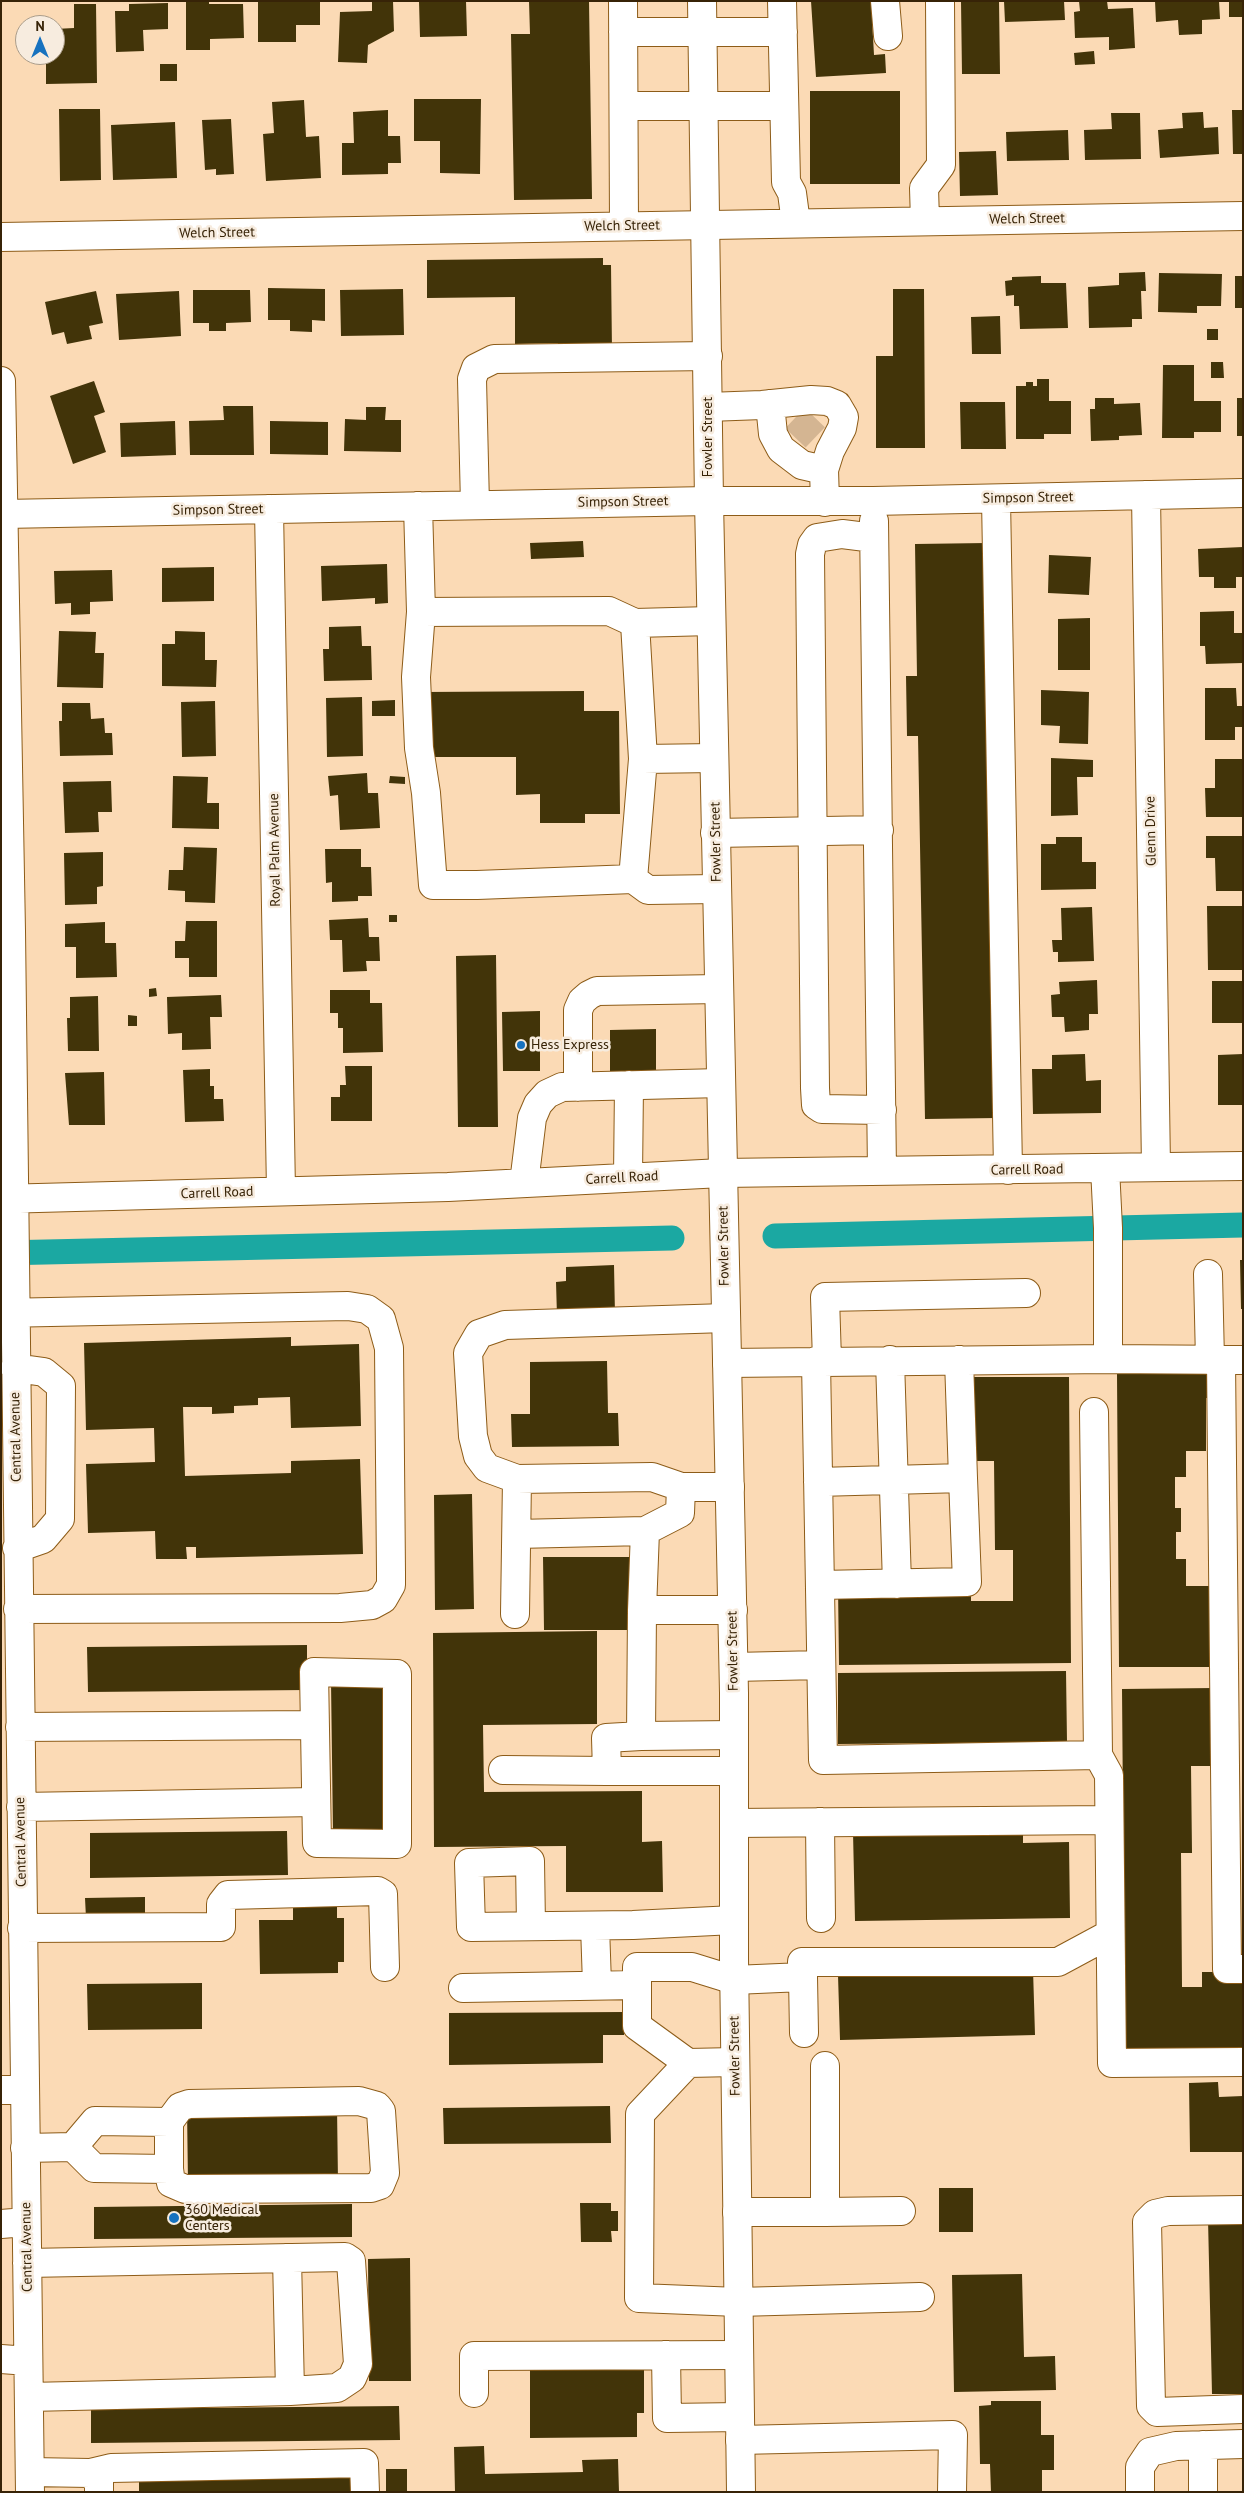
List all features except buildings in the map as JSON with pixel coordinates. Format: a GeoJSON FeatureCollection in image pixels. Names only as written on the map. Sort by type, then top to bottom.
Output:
{"type":"FeatureCollection","features":[{"type":"Feature","properties":{"kind":"street"},"geometry":{"type":"LineString","coordinates":[[623,1],[624,226]]}},
{"type":"Feature","properties":{"kind":"street","name":"Fowler Street"},"geometry":{"type":"LineString","coordinates":[[702,1],[716,889],[734,1667],[734,1980],[741,2492]]}},
{"type":"Feature","properties":{"kind":"street"},"geometry":{"type":"LineString","coordinates":[[782,1],[786,182],[792,193],[796,223]]}},
{"type":"Feature","properties":{"kind":"street"},"geometry":{"type":"LineString","coordinates":[[885,1],[888,36]]}},
{"type":"Feature","properties":{"kind":"street"},"geometry":{"type":"LineString","coordinates":[[925,221],[924,188],[942,165],[940,1]]}},
{"type":"Feature","properties":{"kind":"street"},"geometry":{"type":"LineString","coordinates":[[623,32],[783,32]]}},
{"type":"Feature","properties":{"kind":"street"},"geometry":{"type":"LineString","coordinates":[[624,106],[784,106]]}},
{"type":"Feature","properties":{"kind":"street","name":"Welch Street"},"geometry":{"type":"LineString","coordinates":[[1,237],[1243,216]]}},
{"type":"Feature","properties":{"kind":"street"},"geometry":{"type":"LineString","coordinates":[[475,505],[472,379],[476,368],[494,359],[708,356]]}},
{"type":"Feature","properties":{"kind":"street","name":"Central Avenue"},"geometry":{"type":"LineString","coordinates":[[1,382],[9,1206],[14,1282],[8,1313],[15,1368],[21,1807],[11,1854],[15,1932],[13,2090],[25,2148],[14,2223],[27,2263],[30,2482]]}},
{"type":"Feature","properties":{"kind":"street"},"geometry":{"type":"LineString","coordinates":[[708,407],[781,408],[811,400],[826,401],[837,405],[844,417],[842,428],[823,453],[802,466],[781,449],[772,434],[781,408]]}},
{"type":"Feature","properties":{"kind":"street"},"geometry":{"type":"LineString","coordinates":[[823,453],[825,502]]}},
{"type":"Feature","properties":{"kind":"street","name":"Simpson Street"},"geometry":{"type":"LineString","coordinates":[[3,514],[709,501],[825,502],[1243,493]]}},
{"type":"Feature","properties":{"kind":"street","name":"Glenn Drive"},"geometry":{"type":"LineString","coordinates":[[1146,495],[1156,1167]]}},
{"type":"Feature","properties":{"kind":"street"},"geometry":{"type":"LineString","coordinates":[[996,499],[1008,1170]]}},
{"type":"Feature","properties":{"kind":"street"},"geometry":{"type":"LineString","coordinates":[[874,501],[882,1172]]}},
{"type":"Feature","properties":{"kind":"street"},"geometry":{"type":"LineString","coordinates":[[418,506],[421,612],[416,686],[419,748],[426,793],[433,885],[633,880],[648,890],[716,889]]}},
{"type":"Feature","properties":{"kind":"street","name":"Royal Palm Avenue"},"geometry":{"type":"LineString","coordinates":[[269,509],[281,1191]]}},
{"type":"Feature","properties":{"kind":"street"},"geometry":{"type":"LineString","coordinates":[[874,538],[842,534],[829,535],[817,538],[812,545],[810,554],[812,831],[816,1105],[822,1110],[831,1111],[882,1110]]}},
{"type":"Feature","properties":{"kind":"street"},"geometry":{"type":"LineString","coordinates":[[421,612],[609,610],[635,623],[711,621]]}},
{"type":"Feature","properties":{"kind":"street"},"geometry":{"type":"LineString","coordinates":[[633,880],[642,759],[635,623]]}},
{"type":"Feature","properties":{"kind":"street"},"geometry":{"type":"LineString","coordinates":[[642,759],[714,758]]}},
{"type":"Feature","properties":{"kind":"street"},"geometry":{"type":"LineString","coordinates":[[715,834],[879,830]]}},
{"type":"Feature","properties":{"kind":"street"},"geometry":{"type":"LineString","coordinates":[[578,1087],[578,1010],[582,1001],[589,995],[597,991],[719,989]]}},
{"type":"Feature","properties":{"kind":"street"},"geometry":{"type":"LineString","coordinates":[[524,1183],[532,1118],[538,1104],[547,1094],[562,1087],[721,1083]]}},
{"type":"Feature","properties":{"kind":"street"},"geometry":{"type":"LineString","coordinates":[[628,1085],[628,1177]]}},
{"type":"Feature","properties":{"kind":"street","name":"Carrell Road"},"geometry":{"type":"LineString","coordinates":[[9,1206],[281,1191],[524,1183],[722,1173],[1243,1166]]}},
{"type":"Feature","properties":{"kind":"street"},"geometry":{"type":"LineString","coordinates":[[1105,1168],[1108,1228],[1106,1359]]}},
{"type":"Feature","properties":{"kind":"street"},"geometry":{"type":"LineString","coordinates":[[1208,1274],[1224,1360],[1234,1680],[1227,1970],[1243,1969]]}},
{"type":"Feature","properties":{"kind":"street"},"geometry":{"type":"LineString","coordinates":[[1026,1293],[826,1297],[821,1361],[818,1482],[823,1760],[1098,1755]]}},
{"type":"Feature","properties":{"kind":"street"},"geometry":{"type":"LineString","coordinates":[[8,1313],[348,1306],[367,1309],[381,1319],[389,1348],[391,1585],[382,1599],[372,1605],[340,1608],[18,1609]]}},
{"type":"Feature","properties":{"kind":"street"},"geometry":{"type":"LineString","coordinates":[[726,1318],[505,1325],[479,1334],[468,1353],[473,1436],[478,1456],[487,1468],[517,1480],[652,1477],[681,1487],[730,1487]]}},
{"type":"Feature","properties":{"kind":"street"},"geometry":{"type":"LineString","coordinates":[[727,1363],[890,1360],[1224,1360]]}},
{"type":"Feature","properties":{"kind":"street"},"geometry":{"type":"LineString","coordinates":[[890,1360],[897,1584]]}},
{"type":"Feature","properties":{"kind":"street"},"geometry":{"type":"LineString","coordinates":[[820,1585],[967,1582],[959,1360]]}},
{"type":"Feature","properties":{"kind":"street"},"geometry":{"type":"LineString","coordinates":[[15,1368],[44,1372],[61,1386],[60,1519],[43,1539],[17,1548]]}},
{"type":"Feature","properties":{"kind":"street"},"geometry":{"type":"LineString","coordinates":[[1094,1412],[1098,1755],[1109,1774],[1112,2063],[1243,2062]]}},
{"type":"Feature","properties":{"kind":"street"},"geometry":{"type":"LineString","coordinates":[[818,1482],[963,1478]]}},
{"type":"Feature","properties":{"kind":"street"},"geometry":{"type":"LineString","coordinates":[[515,1614],[517,1480]]}},
{"type":"Feature","properties":{"kind":"street"},"geometry":{"type":"LineString","coordinates":[[517,1534],[645,1531],[680,1513],[681,1487]]}},
{"type":"Feature","properties":{"kind":"street"},"geometry":{"type":"LineString","coordinates":[[641,1736],[645,1531]]}},
{"type":"Feature","properties":{"kind":"street"},"geometry":{"type":"LineString","coordinates":[[642,1610],[733,1610]]}},
{"type":"Feature","properties":{"kind":"street"},"geometry":{"type":"LineString","coordinates":[[734,1667],[821,1665]]}},
{"type":"Feature","properties":{"kind":"street"},"geometry":{"type":"LineString","coordinates":[[314,1672],[397,1674],[396,1844],[317,1843],[314,1726],[314,1672]]}},
{"type":"Feature","properties":{"kind":"street"},"geometry":{"type":"LineString","coordinates":[[20,1727],[314,1726]]}},
{"type":"Feature","properties":{"kind":"street"},"geometry":{"type":"LineString","coordinates":[[608,1771],[606,1738],[734,1735]]}},
{"type":"Feature","properties":{"kind":"street"},"geometry":{"type":"LineString","coordinates":[[503,1770],[734,1771]]}},
{"type":"Feature","properties":{"kind":"street"},"geometry":{"type":"LineString","coordinates":[[21,1807],[316,1802]]}},
{"type":"Feature","properties":{"kind":"street"},"geometry":{"type":"LineString","coordinates":[[734,1822],[1109,1820]]}},
{"type":"Feature","properties":{"kind":"street"},"geometry":{"type":"LineString","coordinates":[[820,1822],[820,1918]]}},
{"type":"Feature","properties":{"kind":"street"},"geometry":{"type":"LineString","coordinates":[[15,1932],[221,1927],[221,1904],[228,1895],[378,1891],[383,1894],[385,1967]]}},
{"type":"Feature","properties":{"kind":"street"},"geometry":{"type":"LineString","coordinates":[[532,1926],[595,1926],[734,1920]]}},
{"type":"Feature","properties":{"kind":"street"},"geometry":{"type":"LineString","coordinates":[[595,1926],[597,1984]]}},
{"type":"Feature","properties":{"kind":"street"},"geometry":{"type":"LineString","coordinates":[[804,2033],[802,1962],[1058,1962],[1110,1934]]}},
{"type":"Feature","properties":{"kind":"street"},"geometry":{"type":"LineString","coordinates":[[735,2062],[688,2063],[637,2026],[637,1967],[692,1967],[734,1980],[803,1977]]}},
{"type":"Feature","properties":{"kind":"street"},"geometry":{"type":"LineString","coordinates":[[463,1988],[597,1984],[637,1985]]}},
{"type":"Feature","properties":{"kind":"street"},"geometry":{"type":"LineString","coordinates":[[688,2063],[640,2114],[639,2298],[738,2302],[920,2297]]}},
{"type":"Feature","properties":{"kind":"street"},"geometry":{"type":"LineString","coordinates":[[825,2066],[826,2212]]}},
{"type":"Feature","properties":{"kind":"street"},"geometry":{"type":"LineString","coordinates":[[369,2103],[377,2106],[382,2111],[385,2173],[380,2185],[371,2188],[185,2189],[171,2184],[169,2169],[169,2122],[180,2107],[189,2104],[369,2103]]}},
{"type":"Feature","properties":{"kind":"street"},"geometry":{"type":"LineString","coordinates":[[73,2147],[95,2121],[169,2122]]}},
{"type":"Feature","properties":{"kind":"street"},"geometry":{"type":"LineString","coordinates":[[25,2148],[73,2147],[94,2168],[169,2169]]}},
{"type":"Feature","properties":{"kind":"street"},"geometry":{"type":"LineString","coordinates":[[1243,2210],[1168,2211],[1155,2214],[1147,2222],[1151,2406],[1157,2412],[1243,2409]]}},
{"type":"Feature","properties":{"kind":"street"},"geometry":{"type":"LineString","coordinates":[[737,2212],[901,2211]]}},
{"type":"Feature","properties":{"kind":"street"},"geometry":{"type":"LineString","coordinates":[[27,2263],[345,2257],[351,2261],[358,2364],[352,2378],[337,2388],[290,2391],[29,2397]]}},
{"type":"Feature","properties":{"kind":"street"},"geometry":{"type":"LineString","coordinates":[[286,2258],[290,2391]]}},
{"type":"Feature","properties":{"kind":"street"},"geometry":{"type":"LineString","coordinates":[[666,2355],[667,2418],[740,2428],[953,2435],[952,2492]]}},
{"type":"Feature","properties":{"kind":"street"},"geometry":{"type":"LineString","coordinates":[[474,2393],[474,2356],[739,2355]]}},
{"type":"Feature","properties":{"kind":"street"},"geometry":{"type":"LineString","coordinates":[[1,2359],[28,2361]]}},
{"type":"Feature","properties":{"kind":"street"},"geometry":{"type":"LineString","coordinates":[[1140,2492],[1140,2467],[1150,2452],[1176,2446],[1243,2444]]}},
{"type":"Feature","properties":{"kind":"street"},"geometry":{"type":"LineString","coordinates":[[1203,2445],[1203,2492]]}},
{"type":"Feature","properties":{"kind":"street"},"geometry":{"type":"LineString","coordinates":[[30,2482],[94,2482],[121,2468],[364,2463],[365,2492]]}},
{"type":"Feature","properties":{"kind":"waterway"},"geometry":{"type":"LineString","coordinates":[[775,1236],[1243,1225]]}},
{"type":"Feature","properties":{"kind":"waterway"},"geometry":{"type":"LineString","coordinates":[[1,1253],[672,1238]]}},
{"type":"Feature","properties":{"kind":"tunnel"},"geometry":{"type":"LineString","coordinates":[[795,418],[817,439]]}},
{"type":"Feature","properties":{"kind":"place","name":"Hess Express"},"geometry":{"type":"Point","coordinates":[521,1045]}},
{"type":"Feature","properties":{"kind":"place","name":"360 Medical Centers"},"geometry":{"type":"Point","coordinates":[174,2218]}}]}
